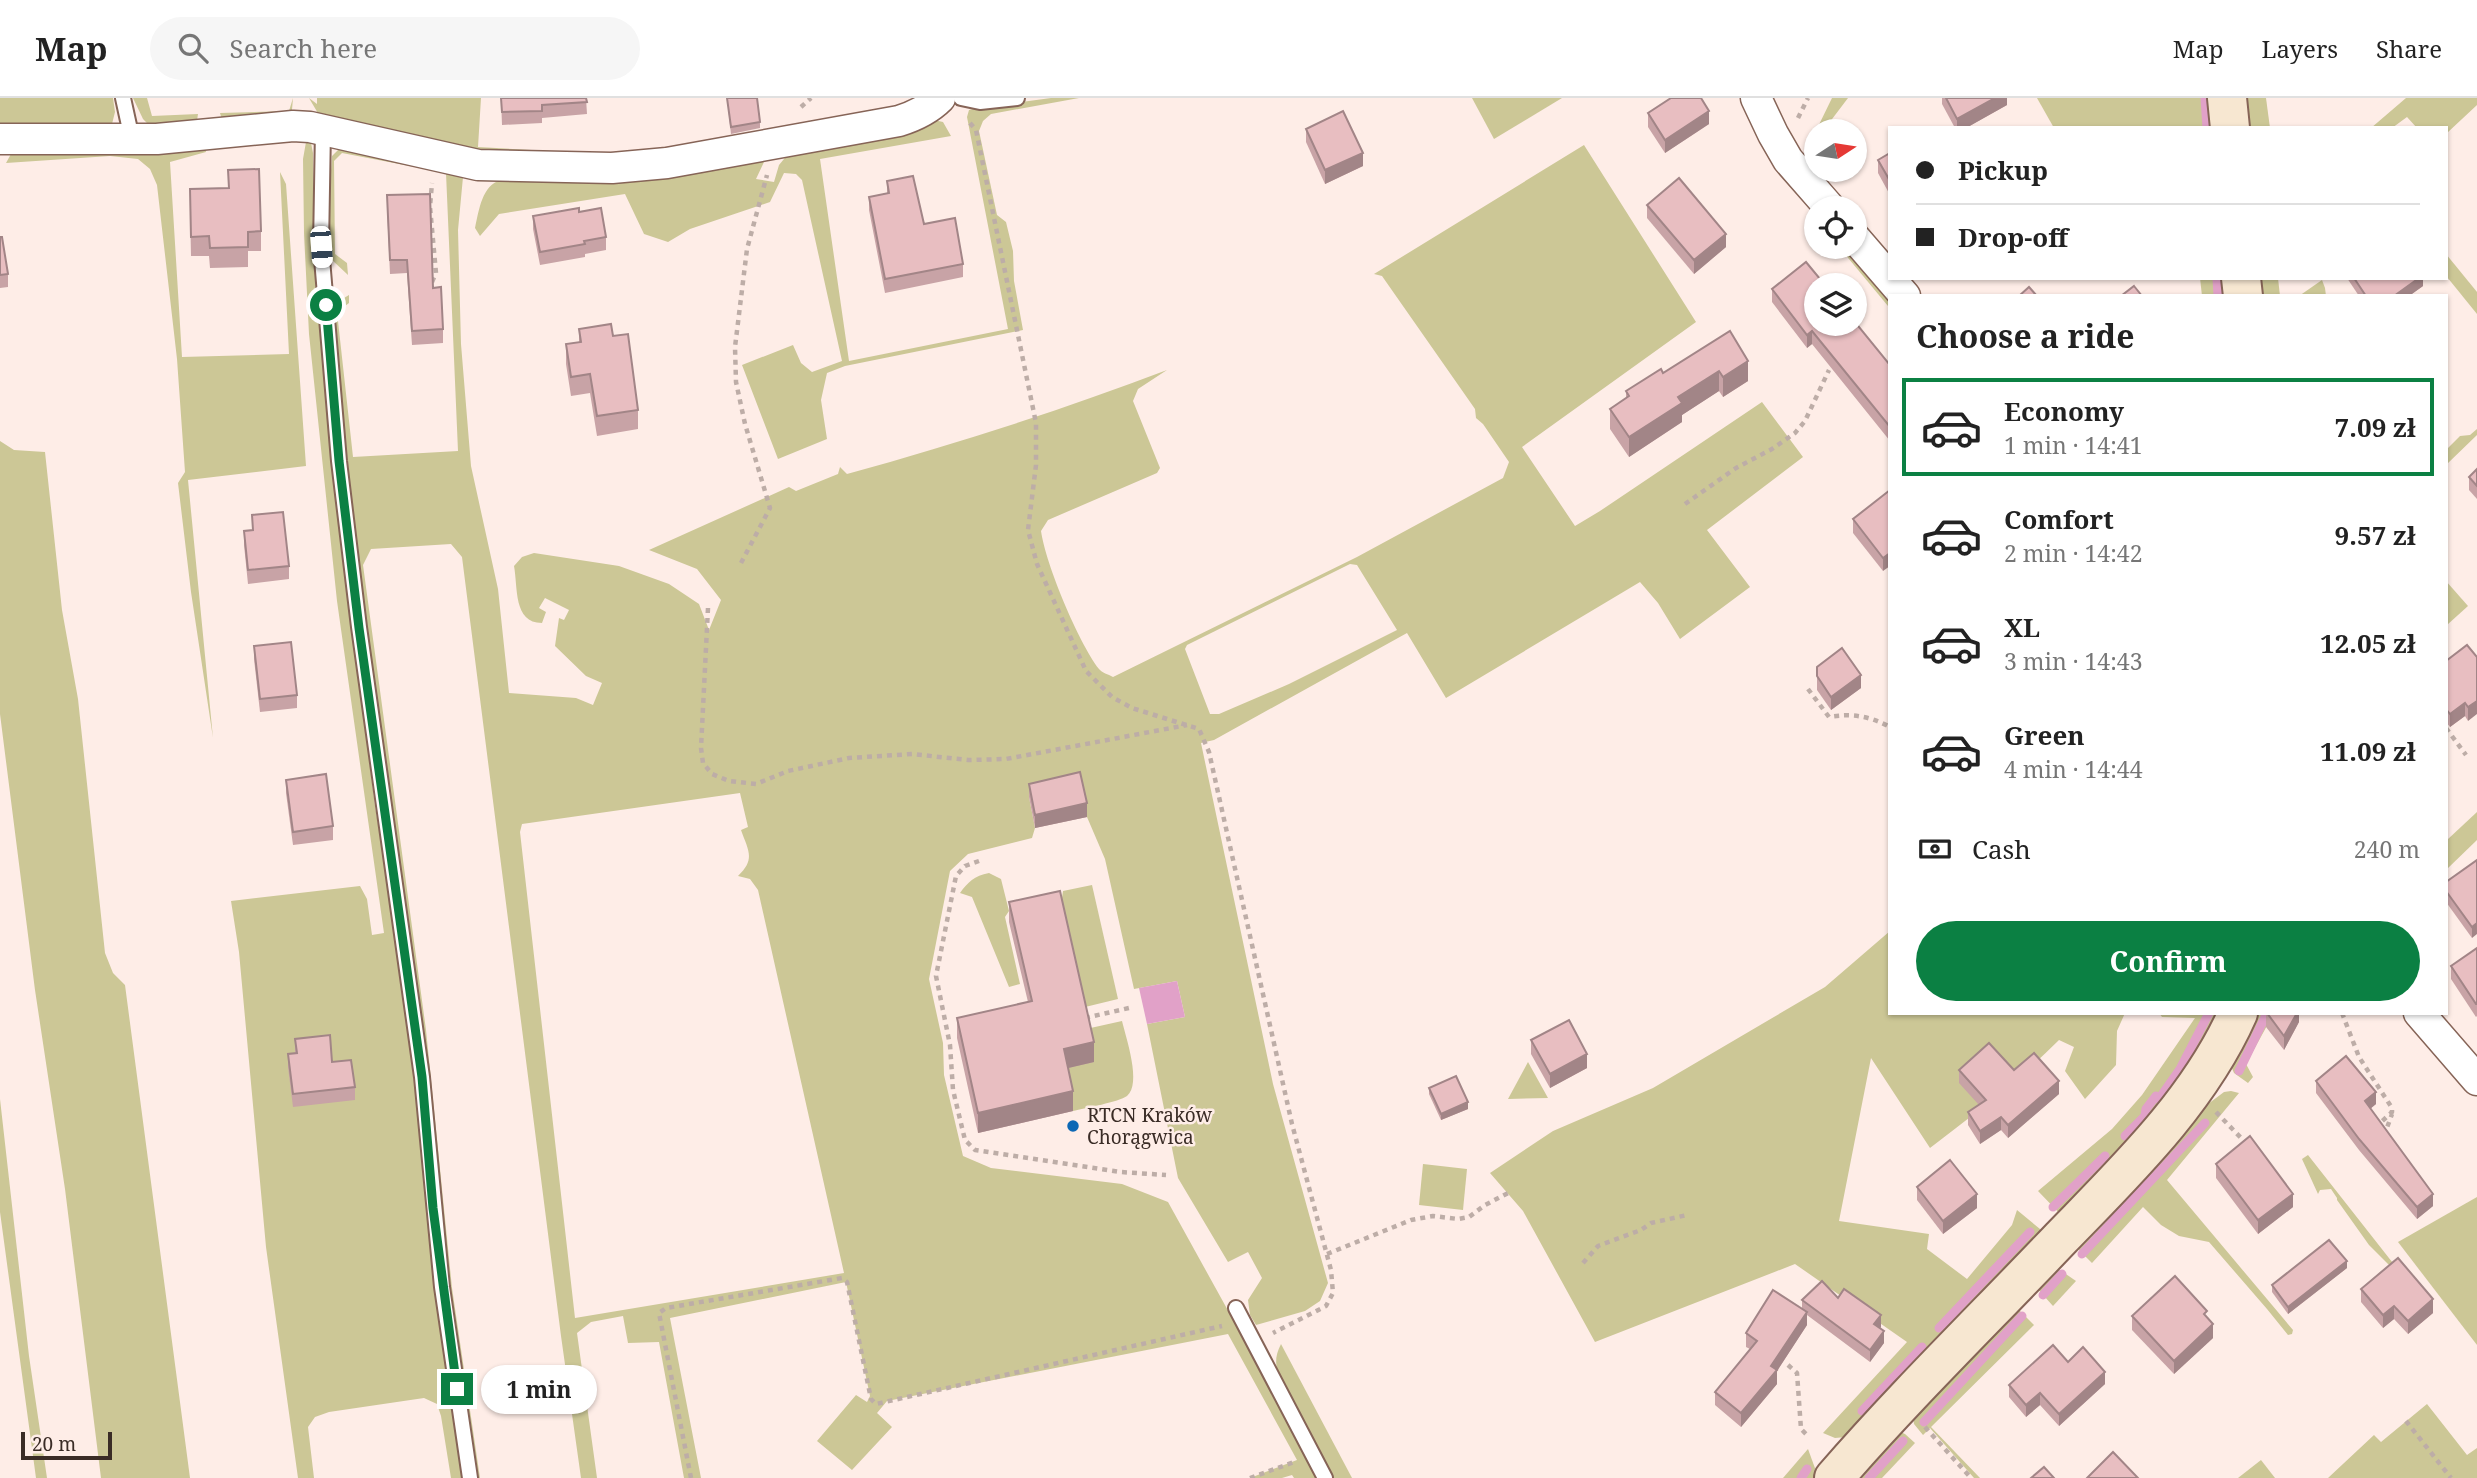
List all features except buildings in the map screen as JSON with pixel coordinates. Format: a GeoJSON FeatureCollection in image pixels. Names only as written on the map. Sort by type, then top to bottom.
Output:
{"type":"FeatureCollection","features":[{"type":"Feature","properties":{"kind":"street"},"geometry":{"type":"LineString","coordinates":[[0,139],[132,139],[293,126],[323,129],[478,164],[612,168],[667,163],[899,121],[916,116],[940,98]]}},
{"type":"Feature","properties":{"kind":"street"},"geometry":{"type":"LineString","coordinates":[[1756,98],[1788,160],[1820,196]]}},
{"type":"Feature","properties":{"kind":"street"},"geometry":{"type":"LineString","coordinates":[[2227,98],[2230,126]]}},
{"type":"Feature","properties":{"kind":"street"},"geometry":{"type":"LineString","coordinates":[[1867,252],[1888,276]]}},
{"type":"Feature","properties":{"kind":"street"},"geometry":{"type":"LineString","coordinates":[[1891,280],[1903,294]]}},
{"type":"Feature","properties":{"kind":"street"},"geometry":{"type":"LineString","coordinates":[[1834,1478],[1905,1400],[2133,1164],[2194,1089],[2237,1015]]}},
{"type":"Feature","properties":{"kind":"street"},"geometry":{"type":"LineString","coordinates":[[2421,1015],[2477,1080]]}},
{"type":"Feature","properties":{"kind":"lane"},"geometry":{"type":"LineString","coordinates":[[123,98],[132,139]]}},
{"type":"Feature","properties":{"kind":"lane"},"geometry":{"type":"LineString","coordinates":[[961,98],[980,102],[1017,98]]}},
{"type":"Feature","properties":{"kind":"lane"},"geometry":{"type":"LineString","coordinates":[[323,129],[321,247],[339,461],[359,628],[422,1077],[440,1274],[470,1478]]}},
{"type":"Feature","properties":{"kind":"lane"},"geometry":{"type":"LineString","coordinates":[[1239,1315],[1325,1478]]}},
{"type":"Feature","properties":{"kind":"path"},"geometry":{"type":"LineString","coordinates":[[968,119],[976,130],[1036,423],[1037,465],[1028,530],[1037,564],[1086,671],[1112,697],[1132,708],[1199,729],[1209,752],[1292,1124],[1327,1254],[1333,1293],[1326,1306],[1253,1341]]}},
{"type":"Feature","properties":{"kind":"path"},"geometry":{"type":"LineString","coordinates":[[741,563],[770,508],[736,383],[735,347],[747,250],[773,157],[773,144]]}},
{"type":"Feature","properties":{"kind":"path"},"geometry":{"type":"LineString","coordinates":[[432,282],[436,273],[430,206],[433,173]]}},
{"type":"Feature","properties":{"kind":"path"},"geometry":{"type":"LineString","coordinates":[[1685,504],[1795,433],[1805,421],[1829,370]]}},
{"type":"Feature","properties":{"kind":"path"},"geometry":{"type":"LineString","coordinates":[[708,608],[701,748],[703,762],[712,774],[729,781],[756,784],[788,771],[849,758],[912,754],[968,760],[1006,759],[1188,724]]}},
{"type":"Feature","properties":{"kind":"path"},"geometry":{"type":"LineString","coordinates":[[1808,689],[1829,717],[1855,714],[1888,726]]}},
{"type":"Feature","properties":{"kind":"path"},"geometry":{"type":"LineString","coordinates":[[2448,731],[2466,755]]}},
{"type":"Feature","properties":{"kind":"path"},"geometry":{"type":"LineString","coordinates":[[979,861],[965,866],[956,876],[936,976],[950,1045],[953,1090],[965,1140],[975,1150],[1121,1172],[1166,1175]]}},
{"type":"Feature","properties":{"kind":"path"},"geometry":{"type":"LineString","coordinates":[[1084,1018],[1129,1008]]}},
{"type":"Feature","properties":{"kind":"path"},"geometry":{"type":"LineString","coordinates":[[2343,1015],[2359,1057],[2391,1104],[2392,1112],[2382,1143],[2377,1137]]}},
{"type":"Feature","properties":{"kind":"path"},"geometry":{"type":"LineString","coordinates":[[2372,1131],[2392,1112]]}},
{"type":"Feature","properties":{"kind":"path"},"geometry":{"type":"LineString","coordinates":[[2221,1116],[2244,1141]]}},
{"type":"Feature","properties":{"kind":"path"},"geometry":{"type":"LineString","coordinates":[[1327,1254],[1411,1220],[1433,1216],[1458,1220],[1469,1217],[1508,1193]]}},
{"type":"Feature","properties":{"kind":"path"},"geometry":{"type":"LineString","coordinates":[[1583,1263],[1598,1246],[1641,1230],[1651,1223],[1687,1215]]}},
{"type":"Feature","properties":{"kind":"path"},"geometry":{"type":"LineString","coordinates":[[691,1478],[659,1313],[666,1308],[842,1278],[847,1282],[871,1399],[876,1404],[1239,1315]]}},
{"type":"Feature","properties":{"kind":"path"},"geometry":{"type":"LineString","coordinates":[[1788,1365],[1797,1373],[1801,1429],[1808,1436]]}},
{"type":"Feature","properties":{"kind":"path"},"geometry":{"type":"LineString","coordinates":[[2406,1421],[2451,1478]]}},
{"type":"Feature","properties":{"kind":"path"},"geometry":{"type":"LineString","coordinates":[[1927,1430],[1971,1478]]}},
{"type":"Feature","properties":{"kind":"path"},"geometry":{"type":"LineString","coordinates":[[1250,1478],[1297,1461],[1315,1460]]}},
{"type":"Feature","properties":{"kind":"shaded area"},"geometry":{"type":"Polygon","coordinates":[[[0,98],[113,98],[115,112],[110,132],[0,132],[0,98]]]}},
{"type":"Feature","properties":{"kind":"shaded area"},"geometry":{"type":"Polygon","coordinates":[[[133,98],[147,98],[152,116],[198,114],[196,127],[154,130],[143,119],[133,98]]]}},
{"type":"Feature","properties":{"kind":"shaded area"},"geometry":{"type":"Polygon","coordinates":[[[293,98],[291,121],[223,123],[220,113],[289,111],[293,98]]]}},
{"type":"Feature","properties":{"kind":"shaded area"},"geometry":{"type":"Polygon","coordinates":[[[309,98],[317,104],[317,98],[481,98],[478,147],[550,151],[546,157],[478,155],[319,115],[309,98]]]}},
{"type":"Feature","properties":{"kind":"shaded area"},"geometry":{"type":"Polygon","coordinates":[[[1051,98],[1079,98],[991,114],[983,121],[979,131],[997,215],[1006,222],[1013,251],[1014,281],[1023,330],[845,366],[827,373],[821,400],[827,439],[778,459],[742,365],[793,345],[801,363],[812,372],[842,361],[802,180],[796,174],[784,173],[770,202],[690,229],[668,242],[644,234],[625,194],[499,214],[480,236],[475,228],[485,193],[489,187],[501,180],[762,156],[764,162],[756,179],[774,182],[779,165],[789,153],[934,120],[943,122],[951,136],[820,159],[849,361],[1008,329],[967,117],[969,110],[977,108],[1051,98]]]}},
{"type":"Feature","properties":{"kind":"shaded area"},"geometry":{"type":"Polygon","coordinates":[[[1472,98],[1562,98],[1494,139],[1472,98]]]}},
{"type":"Feature","properties":{"kind":"shaded area"},"geometry":{"type":"Polygon","coordinates":[[[1832,98],[1848,98],[1832,119],[1822,119],[1832,98]]]}},
{"type":"Feature","properties":{"kind":"shaded area"},"geometry":{"type":"Polygon","coordinates":[[[2037,98],[2213,98],[2215,126],[2053,126],[2037,98]]]}},
{"type":"Feature","properties":{"kind":"shaded area"},"geometry":{"type":"Polygon","coordinates":[[[2243,98],[2266,98],[2270,126],[2245,126],[2243,98]]]}},
{"type":"Feature","properties":{"kind":"shaded area"},"geometry":{"type":"Polygon","coordinates":[[[2406,98],[2477,98],[2477,105],[2448,132],[2448,126],[2415,126],[2407,117],[2395,126],[2373,126],[2406,98]]]}},
{"type":"Feature","properties":{"kind":"shaded area"},"geometry":{"type":"Polygon","coordinates":[[[306,142],[311,143],[313,153],[314,232],[332,467],[375,806],[398,944],[419,1119],[431,1259],[463,1478],[451,1478],[437,1404],[424,1398],[329,1412],[315,1417],[308,1427],[314,1478],[298,1478],[266,1247],[239,952],[231,901],[360,886],[367,899],[372,935],[384,933],[337,601],[309,334],[304,233],[303,159],[306,142]]]}},
{"type":"Feature","properties":{"kind":"shaded area"},"geometry":{"type":"Polygon","coordinates":[[[204,143],[206,152],[170,162],[182,357],[289,354],[280,172],[286,184],[306,466],[188,480],[213,738],[178,483],[185,472],[177,359],[157,185],[150,169],[138,159],[110,156],[6,163],[11,154],[19,149],[204,143]]]}},
{"type":"Feature","properties":{"kind":"shaded area"},"geometry":{"type":"Polygon","coordinates":[[[1584,145],[1696,322],[1522,447],[1575,526],[1762,402],[1803,457],[1707,530],[1750,587],[1680,639],[1658,603],[1640,582],[1446,698],[1407,633],[1214,740],[1201,743],[1273,1084],[1328,1283],[1320,1301],[1305,1311],[1256,1325],[1250,1315],[1248,1300],[1262,1278],[1248,1252],[1228,1262],[1178,1178],[1147,1024],[1185,1017],[1177,981],[1134,989],[1105,859],[1087,817],[1080,786],[1029,797],[1035,828],[1032,838],[968,854],[950,871],[929,979],[943,1043],[944,1075],[963,1156],[991,1168],[1122,1184],[1168,1202],[1317,1478],[1294,1478],[1292,1475],[1282,1478],[1250,1478],[1297,1460],[1228,1334],[887,1401],[877,1413],[892,1427],[852,1470],[817,1441],[856,1395],[867,1402],[870,1396],[846,1282],[670,1318],[701,1478],[684,1478],[659,1342],[628,1343],[623,1316],[591,1322],[577,1333],[597,1478],[581,1478],[462,557],[451,544],[371,549],[363,565],[426,1030],[452,1288],[480,1478],[477,1478],[440,1230],[429,1089],[417,983],[359,585],[332,305],[349,295],[349,303],[337,312],[353,457],[458,451],[446,173],[342,153],[334,161],[335,254],[347,263],[348,275],[331,259],[328,215],[332,156],[339,149],[365,152],[457,169],[463,177],[458,230],[461,344],[471,466],[498,589],[509,693],[576,698],[593,705],[602,683],[586,676],[555,646],[559,618],[564,620],[569,610],[545,598],[539,608],[546,612],[542,623],[526,617],[521,611],[514,566],[522,557],[534,553],[619,566],[669,584],[699,604],[709,630],[721,600],[697,569],[649,550],[789,487],[796,491],[838,474],[840,467],[847,474],[928,451],[1048,413],[1167,370],[1138,389],[1133,401],[1160,468],[1157,473],[1048,520],[1041,531],[1056,582],[1073,622],[1099,669],[1113,677],[1357,557],[1503,478],[1509,462],[1476,418],[1475,409],[1382,276],[1374,274],[1584,145]],[[1350,564],[1187,645],[1185,649],[1210,714],[1219,714],[1289,684],[1397,630],[1357,565],[1350,564]],[[740,793],[522,824],[520,832],[575,1318],[844,1273],[758,890],[750,879],[738,876],[749,859],[741,830],[748,827],[740,793]]]}},
{"type":"Feature","properties":{"kind":"shaded area"},"geometry":{"type":"Polygon","coordinates":[[[2448,256],[2477,292],[2477,314],[2448,278],[2448,256]]]}},
{"type":"Feature","properties":{"kind":"shaded area"},"geometry":{"type":"Polygon","coordinates":[[[1849,259],[1861,259],[1888,294],[1888,306],[1867,281],[1867,273],[1861,273],[1849,259]]]}},
{"type":"Feature","properties":{"kind":"shaded area"},"geometry":{"type":"Polygon","coordinates":[[[2200,280],[2225,280],[2227,294],[2202,294],[2200,280]]]}},
{"type":"Feature","properties":{"kind":"shaded area"},"geometry":{"type":"Polygon","coordinates":[[[2259,280],[2278,280],[2280,294],[2260,294],[2259,280]]]}},
{"type":"Feature","properties":{"kind":"shaded area"},"geometry":{"type":"Polygon","coordinates":[[[2322,280],[2326,294],[2302,294],[2322,280]]]}},
{"type":"Feature","properties":{"kind":"shaded area"},"geometry":{"type":"Polygon","coordinates":[[[2477,429],[2477,435],[2448,463],[2448,448],[2460,436],[2470,435],[2477,429]]]}},
{"type":"Feature","properties":{"kind":"shaded area"},"geometry":{"type":"Polygon","coordinates":[[[0,441],[14,450],[45,452],[62,610],[78,699],[105,953],[113,973],[125,985],[190,1478],[101,1478],[65,1189],[35,990],[0,714],[0,441]]]}},
{"type":"Feature","properties":{"kind":"shaded area"},"geometry":{"type":"Polygon","coordinates":[[[2448,583],[2468,606],[2448,624],[2448,583]]]}},
{"type":"Feature","properties":{"kind":"shaded area"},"geometry":{"type":"Polygon","coordinates":[[[2477,812],[2477,840],[2448,868],[2448,839],[2477,812]]]}},
{"type":"Feature","properties":{"kind":"shaded area"},"geometry":{"type":"Polygon","coordinates":[[[989,873],[1001,879],[1009,911],[1005,917],[1020,984],[1009,987],[972,897],[960,893],[972,880],[989,873]]]}},
{"type":"Feature","properties":{"kind":"shaded area"},"geometry":{"type":"Polygon","coordinates":[[[1092,885],[1118,999],[1081,1008],[1060,911],[1063,891],[1092,885]]]}},
{"type":"Feature","properties":{"kind":"shaded area"},"geometry":{"type":"Polygon","coordinates":[[[1888,933],[1888,1015],[2124,1015],[2117,1031],[2116,1065],[2085,1099],[2065,1071],[2074,1047],[2059,1040],[2012,1083],[1930,1148],[1871,1058],[1839,1221],[1929,1234],[1927,1249],[1967,1279],[2012,1225],[2017,1210],[2040,1229],[2044,1238],[1846,1437],[1835,1438],[1823,1433],[1907,1342],[1795,1264],[1595,1342],[1523,1211],[1490,1173],[1553,1131],[1653,1088],[1825,987],[1888,933]]]}},
{"type":"Feature","properties":{"kind":"shaded area"},"geometry":{"type":"Polygon","coordinates":[[[1177,981],[1185,1017],[1147,1024],[1139,988],[1177,981]]]}},
{"type":"Feature","properties":{"kind":"shaded area"},"geometry":{"type":"Polygon","coordinates":[[[2160,1015],[2222,1015],[2185,1081],[2064,1218],[2038,1191],[2112,1129],[2142,1095],[2195,1018],[2160,1015]]]}},
{"type":"Feature","properties":{"kind":"shaded area"},"geometry":{"type":"Polygon","coordinates":[[[2253,1015],[2273,1015],[2246,1064],[2253,1077],[2248,1083],[2234,1073],[2230,1064],[2253,1015]]]}},
{"type":"Feature","properties":{"kind":"shaded area"},"geometry":{"type":"Polygon","coordinates":[[[1122,1021],[1132,1060],[1131,1090],[1127,1096],[1117,1100],[1073,1111],[1064,1069],[1086,1029],[1122,1021]]]}},
{"type":"Feature","properties":{"kind":"shaded area"},"geometry":{"type":"Polygon","coordinates":[[[1528,1062],[1548,1098],[1508,1099],[1528,1062]]]}},
{"type":"Feature","properties":{"kind":"shaded area"},"geometry":{"type":"Polygon","coordinates":[[[2224,1092],[2239,1093],[2167,1180],[2293,1330],[2292,1334],[2288,1335],[2209,1242],[2179,1236],[2161,1225],[2143,1207],[2092,1263],[2079,1250],[2078,1243],[2200,1110],[2224,1092]]]}},
{"type":"Feature","properties":{"kind":"shaded area"},"geometry":{"type":"Polygon","coordinates":[[[0,1099],[29,1356],[47,1478],[36,1478],[0,1212],[0,1099]]]}},
{"type":"Feature","properties":{"kind":"shaded area"},"geometry":{"type":"Polygon","coordinates":[[[2308,1155],[2396,1267],[2393,1269],[2369,1245],[2331,1189],[2320,1190],[2318,1194],[2302,1159],[2308,1155]]]}},
{"type":"Feature","properties":{"kind":"shaded area"},"geometry":{"type":"Polygon","coordinates":[[[1423,1164],[1467,1169],[1463,1210],[1419,1205],[1423,1164]]]}},
{"type":"Feature","properties":{"kind":"shaded area"},"geometry":{"type":"Polygon","coordinates":[[[2477,1197],[2477,1345],[2398,1242],[2477,1197]]]}},
{"type":"Feature","properties":{"kind":"shaded area"},"geometry":{"type":"Polygon","coordinates":[[[2060,1270],[2076,1281],[2053,1306],[2036,1287],[2049,1273],[2060,1270]]]}},
{"type":"Feature","properties":{"kind":"shaded area"},"geometry":{"type":"Polygon","coordinates":[[[2016,1307],[2034,1325],[1931,1427],[1980,1478],[1974,1478],[1930,1428],[1923,1435],[1914,1424],[1913,1417],[2016,1307]]]}},
{"type":"Feature","properties":{"kind":"shaded area"},"geometry":{"type":"Polygon","coordinates":[[[1281,1344],[1352,1478],[1333,1478],[1281,1380],[1276,1362],[1281,1344]]]}},
{"type":"Feature","properties":{"kind":"shaded area"},"geometry":{"type":"Polygon","coordinates":[[[2427,1404],[2467,1455],[2477,1448],[2477,1478],[2328,1478],[2374,1435],[2381,1442],[2427,1404]]]}},
{"type":"Feature","properties":{"kind":"shaded area"},"geometry":{"type":"Polygon","coordinates":[[[1898,1431],[1915,1443],[1882,1478],[1852,1478],[1898,1431]]]}},
{"type":"Feature","properties":{"kind":"shaded area"},"geometry":{"type":"Polygon","coordinates":[[[1808,1449],[1816,1471],[1814,1478],[1783,1478],[1808,1449]]]}},
{"type":"Feature","properties":{"kind":"shaded area"},"geometry":{"type":"Polygon","coordinates":[[[2261,1460],[2275,1478],[2238,1478],[2261,1460]]]}},
{"type":"Feature","properties":{"kind":"waterway"},"geometry":{"type":"LineString","coordinates":[[2205,98],[2207,126]]}},
{"type":"Feature","properties":{"kind":"waterway"},"geometry":{"type":"LineString","coordinates":[[2217,280],[2218,294]]}},
{"type":"Feature","properties":{"kind":"waterway"},"geometry":{"type":"LineString","coordinates":[[2125,1136],[2145,1116],[2146,1109],[2156,1096],[2159,1099],[2180,1069],[2208,1015]]}},
{"type":"Feature","properties":{"kind":"waterway"},"geometry":{"type":"LineString","coordinates":[[2239,1071],[2266,1015]]}},
{"type":"Feature","properties":{"kind":"waterway"},"geometry":{"type":"LineString","coordinates":[[2082,1254],[2205,1123]]}},
{"type":"Feature","properties":{"kind":"waterway"},"geometry":{"type":"LineString","coordinates":[[2053,1207],[2105,1156]]}},
{"type":"Feature","properties":{"kind":"waterway"},"geometry":{"type":"LineString","coordinates":[[1939,1328],[2030,1232]]}},
{"type":"Feature","properties":{"kind":"waterway"},"geometry":{"type":"LineString","coordinates":[[2043,1295],[2062,1274]]}},
{"type":"Feature","properties":{"kind":"waterway"},"geometry":{"type":"LineString","coordinates":[[1924,1422],[2022,1316]]}},
{"type":"Feature","properties":{"kind":"waterway"},"geometry":{"type":"LineString","coordinates":[[1862,1411],[1922,1347]]}},
{"type":"Feature","properties":{"kind":"waterway"},"geometry":{"type":"LineString","coordinates":[[1869,1478],[1903,1441]]}},
{"type":"Feature","properties":{"kind":"waterway"},"geometry":{"type":"LineString","coordinates":[[1801,1478],[1807,1469]]}},
{"type":"Feature","properties":{"kind":"place","name":"RTCN Kraków Chorągwica"},"geometry":{"type":"Point","coordinates":[1073,1126]}},
{"type":"Feature","properties":{"kind":"route"},"geometry":{"type":"LineString","coordinates":[[326,305],[339,461],[359,628],[422,1077],[433,1208],[457,1389]]}}]}
